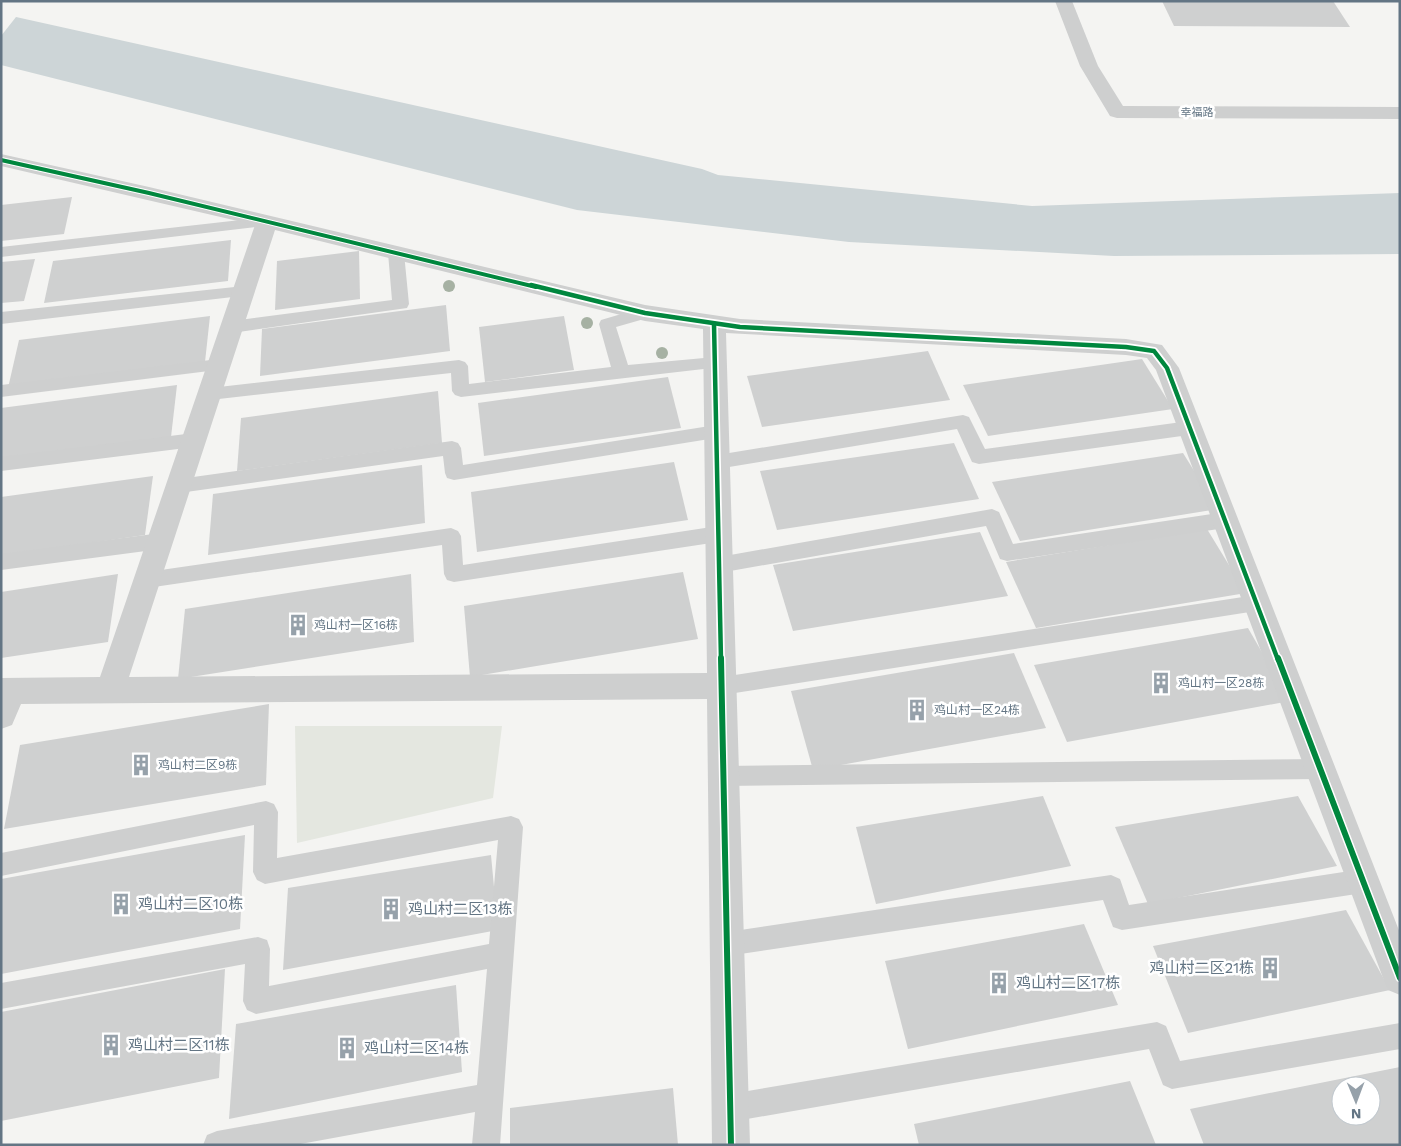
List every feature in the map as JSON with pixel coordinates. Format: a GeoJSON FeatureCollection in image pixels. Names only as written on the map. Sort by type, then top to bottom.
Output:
{"type":"FeatureCollection","features":[{"type":"Feature","properties":{"kind":"street","name":"幸福路"},"geometry":{"type":"LineString","coordinates":[[1063,1],[1089,66],[1117,112],[1400,113]]}},
{"type":"Feature","properties":{"kind":"street"},"geometry":{"type":"LineString","coordinates":[[1,160],[646,314],[740,327],[1126,347],[1154,351],[1167,368],[1400,978]]}},
{"type":"Feature","properties":{"kind":"street"},"geometry":{"type":"LineString","coordinates":[[110,690],[267,222]]}},
{"type":"Feature","properties":{"kind":"street"},"geometry":{"type":"LineString","coordinates":[[714,324],[731,1145]]}},
{"type":"Feature","properties":{"kind":"street"},"geometry":{"type":"LineString","coordinates":[[5,700],[110,690],[722,686]]}},
{"type":"Feature","properties":{"kind":"lane"},"geometry":{"type":"LineString","coordinates":[[1,252],[267,222]]}},
{"type":"Feature","properties":{"kind":"lane"},"geometry":{"type":"LineString","coordinates":[[232,327],[400,304],[396,253]]}},
{"type":"Feature","properties":{"kind":"lane"},"geometry":{"type":"LineString","coordinates":[[1,318],[244,291]]}},
{"type":"Feature","properties":{"kind":"lane"},"geometry":{"type":"LineString","coordinates":[[621,372],[607,324],[646,314]]}},
{"type":"Feature","properties":{"kind":"lane"},"geometry":{"type":"LineString","coordinates":[[210,394],[459,366],[462,391],[715,363]]}},
{"type":"Feature","properties":{"kind":"lane"},"geometry":{"type":"LineString","coordinates":[[1,391],[219,365]]}},
{"type":"Feature","properties":{"kind":"lane"},"geometry":{"type":"LineString","coordinates":[[717,462],[963,422],[979,457],[1189,428]]}},
{"type":"Feature","properties":{"kind":"lane"},"geometry":{"type":"LineString","coordinates":[[179,486],[452,448],[454,473],[716,432]]}},
{"type":"Feature","properties":{"kind":"lane"},"geometry":{"type":"LineString","coordinates":[[1,464],[194,440]]}},
{"type":"Feature","properties":{"kind":"lane"},"geometry":{"type":"LineString","coordinates":[[719,565],[992,517],[1007,552],[1225,520]]}},
{"type":"Feature","properties":{"kind":"lane"},"geometry":{"type":"LineString","coordinates":[[147,580],[451,536],[454,574],[718,534]]}},
{"type":"Feature","properties":{"kind":"lane"},"geometry":{"type":"LineString","coordinates":[[1,562],[160,540]]}},
{"type":"Feature","properties":{"kind":"lane"},"geometry":{"type":"LineString","coordinates":[[722,686],[1256,603]]}},
{"type":"Feature","properties":{"kind":"lane"},"geometry":{"type":"LineString","coordinates":[[724,776],[1320,769]]}},
{"type":"Feature","properties":{"kind":"lane"},"geometry":{"type":"LineString","coordinates":[[1,865],[266,812],[265,872],[511,827],[486,1145]]}},
{"type":"Feature","properties":{"kind":"lane"},"geometry":{"type":"LineString","coordinates":[[727,944],[1111,887],[1122,918],[1363,882]]}},
{"type":"Feature","properties":{"kind":"lane"},"geometry":{"type":"LineString","coordinates":[[1,996],[258,949],[256,1001],[500,954]]}},
{"type":"Feature","properties":{"kind":"lane"},"geometry":{"type":"LineString","coordinates":[[730,1108],[1157,1035],[1172,1076],[1400,1036]]}},
{"type":"Feature","properties":{"kind":"lane"},"geometry":{"type":"LineString","coordinates":[[218,1145],[490,1096]]}},
{"type":"Feature","properties":{"kind":"shaded area"},"geometry":{"type":"Polygon","coordinates":[[[16,17],[702,169],[718,175],[1032,206],[1400,193],[1400,254],[1114,256],[849,242],[577,210],[1,65],[1,36],[16,17]]]}},
{"type":"Feature","properties":{"kind":"shaded area"},"geometry":{"type":"Polygon","coordinates":[[[295,726],[502,726],[493,798],[297,843],[295,726]]]}},
{"type":"Feature","properties":{"kind":"building"},"geometry":{"type":"Polygon","coordinates":[[[1162,1],[1333,1],[1350,27],[1174,26],[1162,1]]]}},
{"type":"Feature","properties":{"kind":"building"},"geometry":{"type":"Polygon","coordinates":[[[72,197],[64,234],[1,241],[1,205],[72,197]]]}},
{"type":"Feature","properties":{"kind":"building"},"geometry":{"type":"Polygon","coordinates":[[[231,240],[228,281],[44,303],[53,261],[231,240]]]}},
{"type":"Feature","properties":{"kind":"building"},"geometry":{"type":"Polygon","coordinates":[[[359,251],[360,299],[275,310],[277,261],[359,251]]]}},
{"type":"Feature","properties":{"kind":"building"},"geometry":{"type":"Polygon","coordinates":[[[35,259],[24,301],[1,303],[1,262],[35,259]]]}},
{"type":"Feature","properties":{"kind":"building"},"geometry":{"type":"Polygon","coordinates":[[[446,305],[450,351],[260,376],[262,329],[446,305]]]}},
{"type":"Feature","properties":{"kind":"building"},"geometry":{"type":"Polygon","coordinates":[[[210,316],[205,362],[8,388],[19,340],[210,316]]]}},
{"type":"Feature","properties":{"kind":"building"},"geometry":{"type":"Polygon","coordinates":[[[564,316],[574,370],[485,382],[479,327],[564,316]]]}},
{"type":"Feature","properties":{"kind":"building"},"geometry":{"type":"Polygon","coordinates":[[[928,351],[950,400],[762,427],[747,376],[928,351]]]}},
{"type":"Feature","properties":{"kind":"building"},"geometry":{"type":"Polygon","coordinates":[[[1142,359],[1173,409],[988,436],[963,385],[1142,359]]]}},
{"type":"Feature","properties":{"kind":"building"},"geometry":{"type":"Polygon","coordinates":[[[668,377],[681,428],[484,456],[478,403],[668,377]]]}},
{"type":"Feature","properties":{"kind":"building"},"geometry":{"type":"Polygon","coordinates":[[[177,385],[171,437],[1,460],[1,408],[177,385]]]}},
{"type":"Feature","properties":{"kind":"building"},"geometry":{"type":"Polygon","coordinates":[[[438,391],[442,443],[237,471],[241,418],[438,391]]]}},
{"type":"Feature","properties":{"kind":"building"},"geometry":{"type":"Polygon","coordinates":[[[954,443],[979,499],[777,530],[760,471],[954,443]]]}},
{"type":"Feature","properties":{"kind":"building"},"geometry":{"type":"Polygon","coordinates":[[[1183,453],[1218,509],[1020,541],[992,482],[1183,453]]]}},
{"type":"Feature","properties":{"kind":"building"},"geometry":{"type":"Polygon","coordinates":[[[674,462],[688,520],[477,552],[471,492],[674,462]]]}},
{"type":"Feature","properties":{"kind":"building"},"geometry":{"type":"Polygon","coordinates":[[[422,465],[425,523],[208,555],[213,494],[422,465]]]}},
{"type":"Feature","properties":{"kind":"building"},"geometry":{"type":"Polygon","coordinates":[[[153,476],[145,535],[1,556],[1,497],[153,476]]]}},
{"type":"Feature","properties":{"kind":"building"},"geometry":{"type":"Polygon","coordinates":[[[1207,529],[1246,593],[1036,628],[1006,562],[1207,529]]]}},
{"type":"Feature","properties":{"kind":"building"},"geometry":{"type":"Polygon","coordinates":[[[980,532],[1008,596],[793,631],[773,565],[980,532]]]}},
{"type":"Feature","properties":{"kind":"building"},"geometry":{"type":"Polygon","coordinates":[[[683,572],[698,639],[470,677],[464,606],[683,572]]]}},
{"type":"Feature","properties":{"kind":"building"},"geometry":{"type":"Polygon","coordinates":[[[118,574],[108,642],[1,658],[1,592],[118,574]]]}},
{"type":"Feature","properties":{"kind":"building","name":"鸡山村一区16栋"},"geometry":{"type":"Polygon","coordinates":[[[411,574],[414,642],[178,679],[185,609],[411,574]]]}},
{"type":"Feature","properties":{"kind":"building","name":"鸡山村一区28栋"},"geometry":{"type":"Polygon","coordinates":[[[1248,628],[1290,701],[1067,742],[1034,665],[1248,628]]]}},
{"type":"Feature","properties":{"kind":"building","name":"鸡山村一区24栋"},"geometry":{"type":"Polygon","coordinates":[[[1014,653],[1046,728],[813,770],[791,691],[1014,653]]]}},
{"type":"Feature","properties":{"kind":"building","name":"鸡山村二区9栋"},"geometry":{"type":"Polygon","coordinates":[[[269,704],[266,785],[4,829],[20,745],[269,704]]]}},
{"type":"Feature","properties":{"kind":"building"},"geometry":{"type":"Polygon","coordinates":[[[1043,796],[1071,866],[876,904],[856,827],[1043,796]]]}},
{"type":"Feature","properties":{"kind":"building"},"geometry":{"type":"Polygon","coordinates":[[[1298,796],[1337,866],[1148,904],[1115,827],[1298,796]]]}},
{"type":"Feature","properties":{"kind":"building","name":"鸡山村二区10栋"},"geometry":{"type":"Polygon","coordinates":[[[245,835],[240,929],[1,974],[1,879],[245,835]]]}},
{"type":"Feature","properties":{"kind":"building","name":"鸡山村二区13栋"},"geometry":{"type":"Polygon","coordinates":[[[491,855],[498,930],[283,970],[288,888],[491,855]]]}},
{"type":"Feature","properties":{"kind":"building","name":"鸡山村二区21栋"},"geometry":{"type":"Polygon","coordinates":[[[1346,910],[1390,990],[1188,1033],[1153,946],[1346,910]]]}},
{"type":"Feature","properties":{"kind":"building","name":"鸡山村二区17栋"},"geometry":{"type":"Polygon","coordinates":[[[1084,924],[1118,1005],[908,1049],[885,961],[1084,924]]]}},
{"type":"Feature","properties":{"kind":"building","name":"鸡山村二区11栋"},"geometry":{"type":"Polygon","coordinates":[[[225,969],[219,1078],[1,1121],[1,1012],[225,969]]]}},
{"type":"Feature","properties":{"kind":"building","name":"鸡山村二区14栋"},"geometry":{"type":"Polygon","coordinates":[[[456,985],[462,1072],[229,1119],[236,1024],[456,985]]]}},
{"type":"Feature","properties":{"kind":"building"},"geometry":{"type":"Polygon","coordinates":[[[1400,1067],[1400,1145],[1204,1145],[1190,1109],[1331,1081],[1331,1126],[1381,1126],[1381,1076],[1355,1076],[1400,1067]]]}},
{"type":"Feature","properties":{"kind":"building"},"geometry":{"type":"Polygon","coordinates":[[[1130,1081],[1156,1145],[919,1145],[914,1124],[1130,1081]]]}},
{"type":"Feature","properties":{"kind":"building"},"geometry":{"type":"Polygon","coordinates":[[[673,1088],[678,1145],[510,1145],[510,1108],[673,1088]]]}},
{"type":"Feature","properties":{"kind":"cycle path"},"geometry":{"type":"LineString","coordinates":[[1,160],[149,193],[645,313],[740,327],[1126,347],[1154,351],[1167,368],[1400,978]]}},
{"type":"Feature","properties":{"kind":"cycle path"},"geometry":{"type":"LineString","coordinates":[[714,324],[731,1145]]}},
{"type":"Feature","properties":{"kind":"place","name":"鸡山村一区16栋"},"geometry":{"type":"Point","coordinates":[298,625]}},
{"type":"Feature","properties":{"kind":"place","name":"鸡山村一区28栋"},"geometry":{"type":"Point","coordinates":[1161,683]}},
{"type":"Feature","properties":{"kind":"place","name":"鸡山村一区24栋"},"geometry":{"type":"Point","coordinates":[917,710]}},
{"type":"Feature","properties":{"kind":"place","name":"鸡山村二区9栋"},"geometry":{"type":"Point","coordinates":[141,765]}},
{"type":"Feature","properties":{"kind":"place","name":"鸡山村二区10栋"},"geometry":{"type":"Point","coordinates":[121,904]}},
{"type":"Feature","properties":{"kind":"place","name":"鸡山村二区13栋"},"geometry":{"type":"Point","coordinates":[391,909]}},
{"type":"Feature","properties":{"kind":"place","name":"鸡山村二区21栋"},"geometry":{"type":"Point","coordinates":[1270,968]}},
{"type":"Feature","properties":{"kind":"place","name":"鸡山村二区17栋"},"geometry":{"type":"Point","coordinates":[999,983]}},
{"type":"Feature","properties":{"kind":"place","name":"鸡山村二区11栋"},"geometry":{"type":"Point","coordinates":[111,1045]}},
{"type":"Feature","properties":{"kind":"place","name":"鸡山村二区14栋"},"geometry":{"type":"Point","coordinates":[347,1048]}}]}
